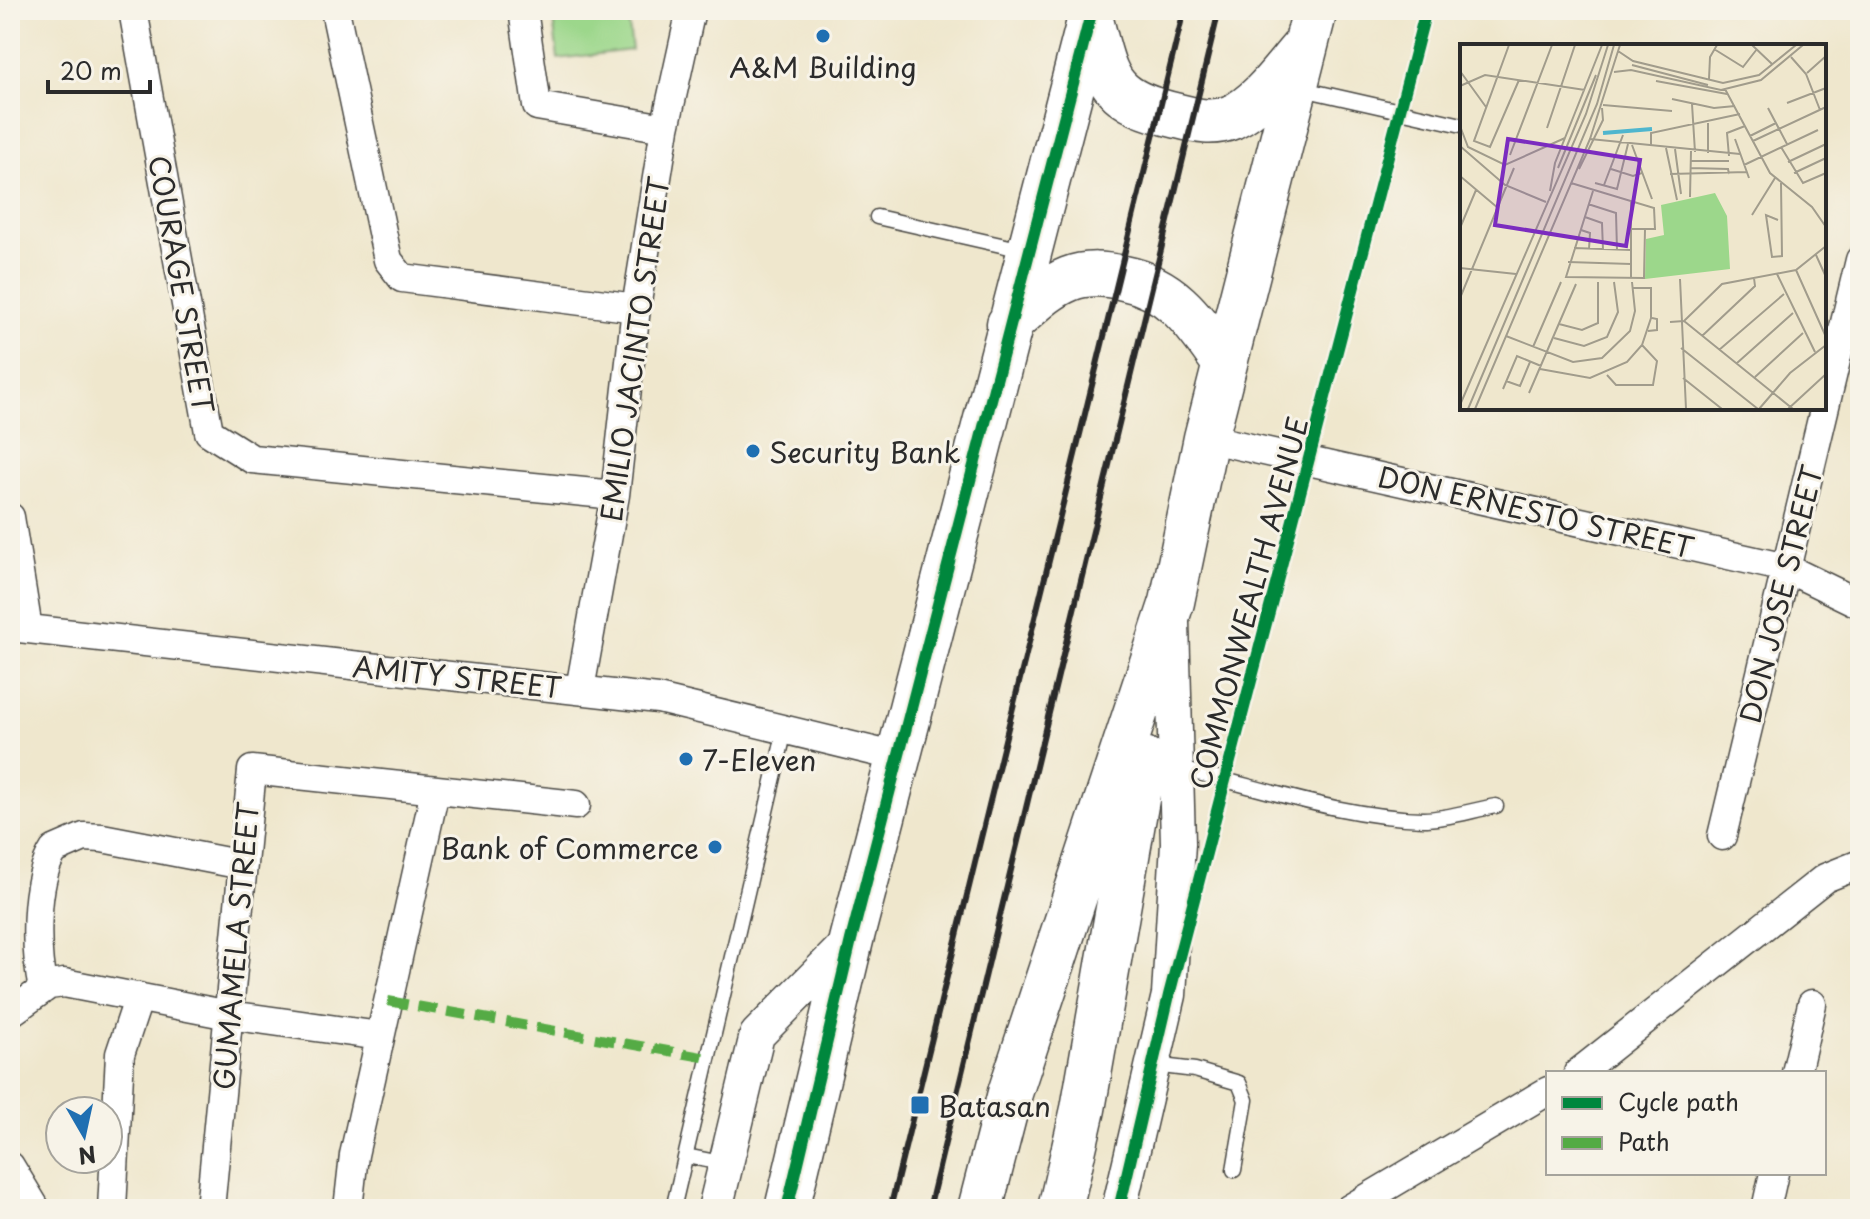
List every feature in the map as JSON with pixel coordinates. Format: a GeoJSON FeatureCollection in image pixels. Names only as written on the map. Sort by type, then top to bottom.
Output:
{"type":"FeatureCollection","features":[{"type":"Feature","properties":{"kind":"main road"},"geometry":{"type":"LineString","coordinates":[[1091,13],[1103,64],[1112,84],[1125,98],[1144,109],[1206,123],[1231,117],[1251,105],[1311,27]]}},
{"type":"Feature","properties":{"kind":"main road"},"geometry":{"type":"LineString","coordinates":[[787,1209],[851,940],[1091,13]]}},
{"type":"Feature","properties":{"kind":"main road","name":"COMMONWEALTH AVENUE"},"geometry":{"type":"LineString","coordinates":[[980,1209],[1010,1093],[1172,602],[1206,438],[1311,27]]}},
{"type":"Feature","properties":{"kind":"main road"},"geometry":{"type":"LineString","coordinates":[[1009,324],[1068,280],[1092,274],[1116,276],[1142,282],[1176,300],[1225,364]]}},
{"type":"Feature","properties":{"kind":"main road"},"geometry":{"type":"LineString","coordinates":[[1060,1209],[1083,1109],[1172,602]]}},
{"type":"Feature","properties":{"kind":"street","name":"COURAGE STREET"},"geometry":{"type":"LineString","coordinates":[[133,10],[209,432],[252,459],[615,495]]}},
{"type":"Feature","properties":{"kind":"street"},"geometry":{"type":"LineString","coordinates":[[335,10],[388,260],[402,278],[636,308]]}},
{"type":"Feature","properties":{"kind":"street"},"geometry":{"type":"LineString","coordinates":[[523,10],[537,106],[665,128]]}},
{"type":"Feature","properties":{"kind":"street","name":"EMILIO JACINTO STREET"},"geometry":{"type":"LineString","coordinates":[[580,689],[615,495],[636,308],[665,128],[691,10]]}},
{"type":"Feature","properties":{"kind":"street","name":"DON JOSE STREET"},"geometry":{"type":"LineString","coordinates":[[1826,402],[1860,260]]}},
{"type":"Feature","properties":{"kind":"street","name":"DON JOSE STREET"},"geometry":{"type":"LineString","coordinates":[[1722,836],[1824,410]]}},
{"type":"Feature","properties":{"kind":"street","name":"DON ERNESTO STREET"},"geometry":{"type":"LineString","coordinates":[[1206,438],[1786,568],[1860,604]]}},
{"type":"Feature","properties":{"kind":"street"},"geometry":{"type":"LineString","coordinates":[[10,517],[19,628]]}},
{"type":"Feature","properties":{"kind":"street","name":"COMMONWEALTH AVENUE"},"geometry":{"type":"LineString","coordinates":[[1119,1209],[1169,995],[1178,843],[1172,602]]}},
{"type":"Feature","properties":{"kind":"street","name":"AMITY STREET"},"geometry":{"type":"LineString","coordinates":[[19,628],[658,699],[898,757]]}},
{"type":"Feature","properties":{"kind":"street","name":"GUMAMELA STREET"},"geometry":{"type":"LineString","coordinates":[[210,1209],[252,770],[576,805]]}},
{"type":"Feature","properties":{"kind":"street"},"geometry":{"type":"LineString","coordinates":[[348,1209],[354,1155],[435,791]]}},
{"type":"Feature","properties":{"kind":"street"},"geometry":{"type":"LineString","coordinates":[[43,989],[38,949],[42,879],[54,850],[84,837],[102,838],[243,865]]}},
{"type":"Feature","properties":{"kind":"street"},"geometry":{"type":"LineString","coordinates":[[1581,1071],[1825,878],[1860,864]]}},
{"type":"Feature","properties":{"kind":"street"},"geometry":{"type":"LineString","coordinates":[[715,1209],[757,1035],[851,940]]}},
{"type":"Feature","properties":{"kind":"street"},"geometry":{"type":"LineString","coordinates":[[10,1013],[55,982],[229,1015],[380,1036]]}},
{"type":"Feature","properties":{"kind":"street"},"geometry":{"type":"LineString","coordinates":[[112,1209],[120,1054],[139,997]]}},
{"type":"Feature","properties":{"kind":"street"},"geometry":{"type":"LineString","coordinates":[[1796,1071],[1812,1004]]}},
{"type":"Feature","properties":{"kind":"street"},"geometry":{"type":"LineString","coordinates":[[1349,1209],[1546,1092]]}},
{"type":"Feature","properties":{"kind":"street"},"geometry":{"type":"LineString","coordinates":[[10,1166],[36,1209]]}},
{"type":"Feature","properties":{"kind":"street"},"geometry":{"type":"LineString","coordinates":[[1766,1209],[1774,1175]]}},
{"type":"Feature","properties":{"kind":"lane"},"geometry":{"type":"LineString","coordinates":[[1295,88],[1460,125]]}},
{"type":"Feature","properties":{"kind":"lane"},"geometry":{"type":"LineString","coordinates":[[877,217],[1028,251]]}},
{"type":"Feature","properties":{"kind":"lane"},"geometry":{"type":"LineString","coordinates":[[673,1209],[785,730]]}},
{"type":"Feature","properties":{"kind":"lane"},"geometry":{"type":"LineString","coordinates":[[1176,768],[1297,800],[1370,814],[1426,819],[1496,806]]}},
{"type":"Feature","properties":{"kind":"lane"},"geometry":{"type":"LineString","coordinates":[[1154,1065],[1195,1070],[1239,1083],[1246,1100],[1234,1170]]}},
{"type":"Feature","properties":{"kind":"lane"},"geometry":{"type":"LineString","coordinates":[[686,1156],[726,1164]]}},
{"type":"Feature","properties":{"kind":"green space"},"geometry":{"type":"Polygon","coordinates":[[[552,10],[627,10],[632,50],[558,59],[552,10]]]}},
{"type":"Feature","properties":{"kind":"railway"},"geometry":{"type":"LineString","coordinates":[[890,1209],[1184,10]]}},
{"type":"Feature","properties":{"kind":"railway"},"geometry":{"type":"LineString","coordinates":[[929,1209],[1219,10]]}},
{"type":"Feature","properties":{"kind":"marked path"},"geometry":{"type":"LineString","coordinates":[[388,1001],[708,1058]]}},
{"type":"Feature","properties":{"kind":"cycle path"},"geometry":{"type":"LineString","coordinates":[[787,1209],[851,940],[1092,10]]}},
{"type":"Feature","properties":{"kind":"cycle path"},"geometry":{"type":"LineString","coordinates":[[1119,1209],[1169,995],[1426,10]]}},
{"type":"Feature","properties":{"kind":"place","name":"A&M Building"},"geometry":{"type":"Point","coordinates":[823,36]}},
{"type":"Feature","properties":{"kind":"place","name":"Security Bank"},"geometry":{"type":"Point","coordinates":[753,451]}},
{"type":"Feature","properties":{"kind":"place","name":"7-Eleven"},"geometry":{"type":"Point","coordinates":[686,759]}},
{"type":"Feature","properties":{"kind":"place","name":"Bank of Commerce"},"geometry":{"type":"Point","coordinates":[715,847]}},
{"type":"Feature","properties":{"kind":"place","name":"Batasan"},"geometry":{"type":"Point","coordinates":[920,1105]}}]}
